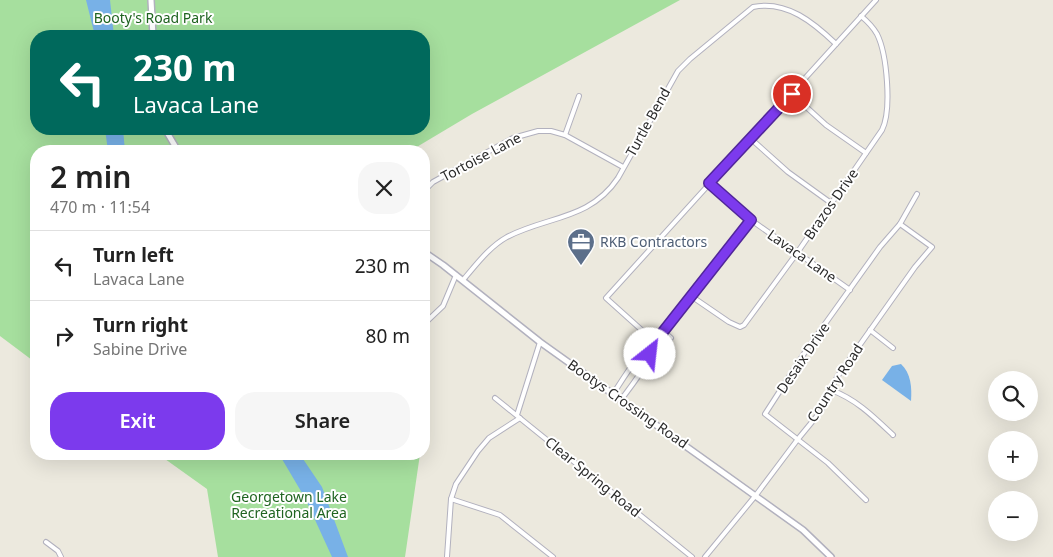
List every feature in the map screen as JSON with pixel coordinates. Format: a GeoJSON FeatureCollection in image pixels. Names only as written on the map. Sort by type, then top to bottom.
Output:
{"type":"FeatureCollection","features":[{"type":"Feature","properties":{"kind":"street"},"geometry":{"type":"LineString","coordinates":[[151,0],[153,30]]}},
{"type":"Feature","properties":{"kind":"street"},"geometry":{"type":"LineString","coordinates":[[655,342],[606,298],[876,0]]}},
{"type":"Feature","properties":{"kind":"street","name":"Turtle Bend"},"geometry":{"type":"LineString","coordinates":[[463,280],[488,252],[508,236],[574,214],[594,204],[613,185],[678,71],[753,7],[774,2],[792,7],[804,15],[836,44]]}},
{"type":"Feature","properties":{"kind":"street","name":"Brazos Drive"},"geometry":{"type":"LineString","coordinates":[[692,296],[729,322],[740,327],[749,320],[886,122],[888,107],[881,44],[875,31],[861,16]]}},
{"type":"Feature","properties":{"kind":"street"},"geometry":{"type":"LineString","coordinates":[[792,94],[826,125],[866,153]]}},
{"type":"Feature","properties":{"kind":"street"},"geometry":{"type":"LineString","coordinates":[[565,135],[579,96]]}},
{"type":"Feature","properties":{"kind":"street","name":"Tortoise Lane"},"geometry":{"type":"LineString","coordinates":[[430,186],[438,179],[521,134],[542,131],[565,135],[623,167]]}},
{"type":"Feature","properties":{"kind":"street"},"geometry":{"type":"LineString","coordinates":[[750,138],[788,172],[831,203]]}},
{"type":"Feature","properties":{"kind":"street","name":"Lavaca Lane"},"geometry":{"type":"LineString","coordinates":[[709,183],[751,220],[850,290]]}},
{"type":"Feature","properties":{"kind":"street","name":"Desaix Drive"},"geometry":{"type":"LineString","coordinates":[[866,500],[828,463],[798,438],[764,414],[793,373],[807,349],[880,247],[900,224],[917,194]]}},
{"type":"Feature","properties":{"kind":"street"},"geometry":{"type":"LineString","coordinates":[[613,394],[638,360],[655,342],[751,220]]}},
{"type":"Feature","properties":{"kind":"street","name":"Country Road"},"geometry":{"type":"LineString","coordinates":[[706,557],[821,411],[837,377],[915,267],[932,247],[900,224]]}},
{"type":"Feature","properties":{"kind":"street","name":"Bootys Crossing Road"},"geometry":{"type":"LineString","coordinates":[[430,256],[463,280],[540,342],[803,530],[832,557]]}},
{"type":"Feature","properties":{"kind":"street"},"geometry":{"type":"LineString","coordinates":[[430,318],[443,306],[456,275]]}},
{"type":"Feature","properties":{"kind":"street"},"geometry":{"type":"LineString","coordinates":[[870,330],[893,348]]}},
{"type":"Feature","properties":{"kind":"street"},"geometry":{"type":"LineString","coordinates":[[663,331],[670,338]]}},
{"type":"Feature","properties":{"kind":"street"},"geometry":{"type":"LineString","coordinates":[[447,557],[450,499],[456,484],[489,438],[518,416],[540,342]]}},
{"type":"Feature","properties":{"kind":"street"},"geometry":{"type":"LineString","coordinates":[[621,400],[645,364],[650,354],[650,348]]}},
{"type":"Feature","properties":{"kind":"street"},"geometry":{"type":"LineString","coordinates":[[830,390],[844,395],[857,403],[893,435]]}},
{"type":"Feature","properties":{"kind":"street","name":"Clear Spring Road"},"geometry":{"type":"LineString","coordinates":[[495,398],[692,557]]}},
{"type":"Feature","properties":{"kind":"street"},"geometry":{"type":"LineString","coordinates":[[450,499],[500,515],[553,557]]}},
{"type":"Feature","properties":{"kind":"street"},"geometry":{"type":"LineString","coordinates":[[46,542],[58,551],[62,557]]}},
{"type":"Feature","properties":{"kind":"green space","name":"Booty's Road Park"},"geometry":{"type":"Polygon","coordinates":[[[0,0],[680,0],[472,114],[420,145],[30,145],[30,358],[0,336],[0,0]]]}},
{"type":"Feature","properties":{"kind":"green space","name":"Georgetown Lake Recreational Area"},"geometry":{"type":"Polygon","coordinates":[[[166,460],[419,460],[405,557],[218,557],[207,489],[166,460]]]}},
{"type":"Feature","properties":{"kind":"water"},"geometry":{"type":"Polygon","coordinates":[[[86,0],[110,0],[113,30],[94,30],[86,0]]]}},
{"type":"Feature","properties":{"kind":"water"},"geometry":{"type":"Polygon","coordinates":[[[106,135],[124,135],[124,145],[107,145],[106,135]]]}},
{"type":"Feature","properties":{"kind":"water"},"geometry":{"type":"Polygon","coordinates":[[[901,364],[907,372],[910,381],[911,401],[882,380],[892,366],[901,364]]]}},
{"type":"Feature","properties":{"kind":"water"},"geometry":{"type":"Polygon","coordinates":[[[283,460],[304,460],[322,487],[348,557],[332,557],[305,498],[283,460]]]}},
{"type":"Feature","properties":{"kind":"place","name":"RKB Contractors"},"geometry":{"type":"Point","coordinates":[581,266]}},
{"type":"Feature","properties":{"kind":"route"},"geometry":{"type":"LineString","coordinates":[[650,354],[650,348],[751,220],[709,183],[792,94]]}}]}
